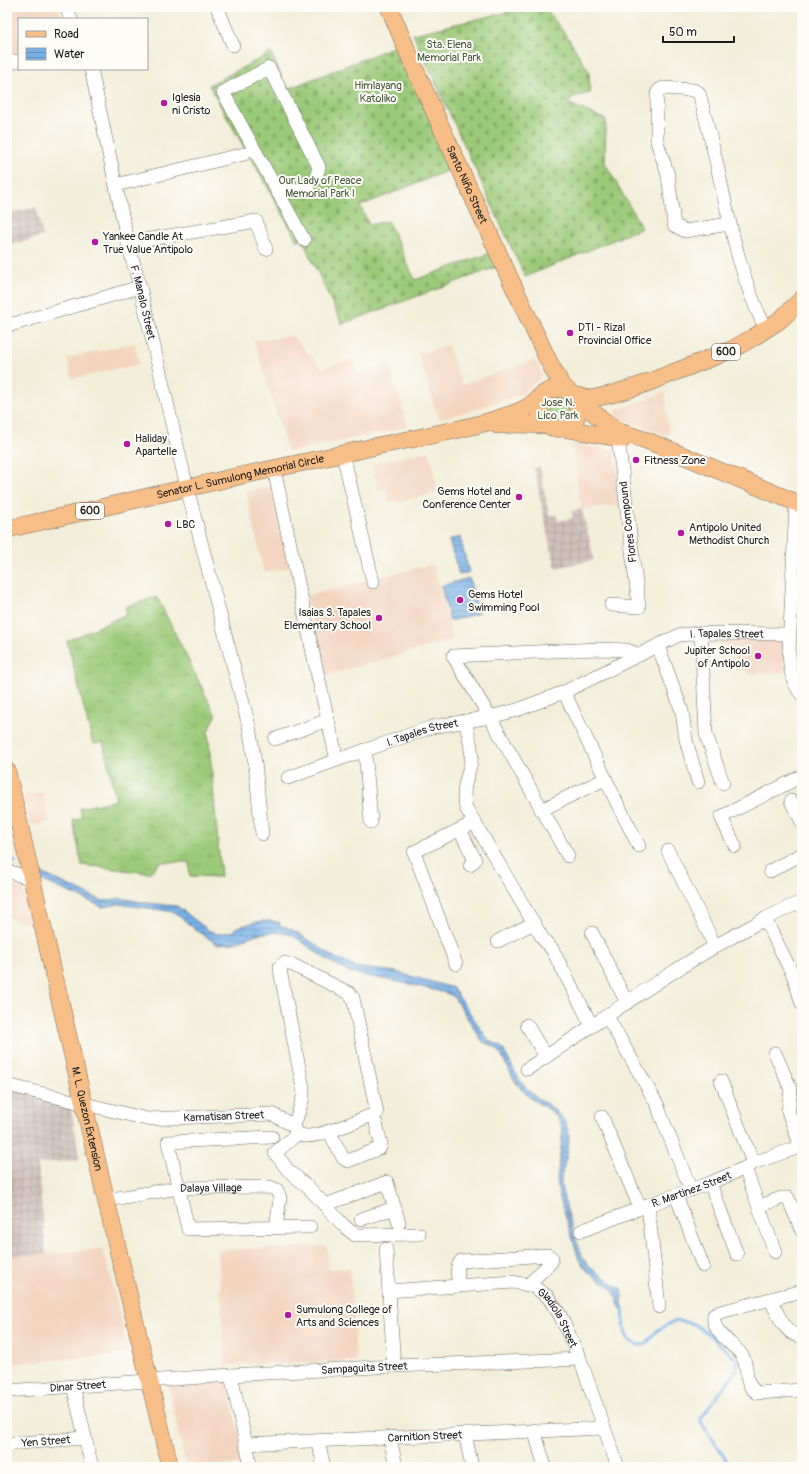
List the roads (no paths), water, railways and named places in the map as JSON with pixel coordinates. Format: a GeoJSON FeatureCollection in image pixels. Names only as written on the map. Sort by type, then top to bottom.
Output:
{"type":"FeatureCollection","features":[{"type":"Feature","properties":{"kind":"main road","name":"Santo Niño Street"},"geometry":{"type":"LineString","coordinates":[[389,7],[414,67],[548,360],[561,384],[577,403],[617,432],[648,441],[668,450]]}},
{"type":"Feature","properties":{"kind":"main road","name":"600"},"geometry":{"type":"LineString","coordinates":[[577,403],[639,386],[734,349],[780,320],[802,299]]}},
{"type":"Feature","properties":{"kind":"main road","name":"Santo Niño Street"},"geometry":{"type":"LineString","coordinates":[[544,394],[549,380],[548,360]]}},
{"type":"Feature","properties":{"kind":"main road","name":"600"},"geometry":{"type":"LineString","coordinates":[[577,403],[639,386]]}},
{"type":"Feature","properties":{"kind":"main road","name":"600"},"geometry":{"type":"LineString","coordinates":[[544,394],[554,389],[563,389],[577,403]]}},
{"type":"Feature","properties":{"kind":"main road","name":"Senator L. Sumulong Memorial Circle"},"geometry":{"type":"LineString","coordinates":[[7,529],[473,426],[518,412],[526,408],[544,394]]}},
{"type":"Feature","properties":{"kind":"main road"},"geometry":{"type":"LineString","coordinates":[[544,394],[540,399],[538,409],[541,418],[555,426]]}},
{"type":"Feature","properties":{"kind":"main road","name":"600"},"geometry":{"type":"LineString","coordinates":[[555,426],[572,422],[577,403]]}},
{"type":"Feature","properties":{"kind":"main road","name":"Senator L. Sumulong Memorial Circle"},"geometry":{"type":"LineString","coordinates":[[473,426],[519,424],[555,426],[618,438],[668,450]]}},
{"type":"Feature","properties":{"kind":"main road"},"geometry":{"type":"LineString","coordinates":[[668,450],[799,504]]}},
{"type":"Feature","properties":{"kind":"main road","name":"M. L. Quezon Extension"},"geometry":{"type":"LineString","coordinates":[[7,771],[106,1200],[170,1467]]}},
{"type":"Feature","properties":{"kind":"street"},"geometry":{"type":"LineString","coordinates":[[66,7],[71,18]]}},
{"type":"Feature","properties":{"kind":"street"},"geometry":{"type":"LineString","coordinates":[[217,7],[233,45]]}},
{"type":"Feature","properties":{"kind":"street"},"geometry":{"type":"LineString","coordinates":[[7,62],[18,60]]}},
{"type":"Feature","properties":{"kind":"street"},"geometry":{"type":"LineString","coordinates":[[304,240],[223,92],[269,68],[319,167],[317,174]]}},
{"type":"Feature","properties":{"kind":"street","name":"F. Manalo Street"},"geometry":{"type":"LineString","coordinates":[[91,70],[128,243],[140,286],[187,488],[249,726],[255,763],[262,834]]}},
{"type":"Feature","properties":{"kind":"street"},"geometry":{"type":"LineString","coordinates":[[729,224],[685,231],[674,225],[668,175],[657,142],[657,94],[659,90],[663,88],[693,90],[698,92],[700,96],[716,159],[729,224],[755,307],[766,329]]}},
{"type":"Feature","properties":{"kind":"street"},"geometry":{"type":"LineString","coordinates":[[116,185],[244,154]]}},
{"type":"Feature","properties":{"kind":"street"},"geometry":{"type":"LineString","coordinates":[[277,191],[308,189]]}},
{"type":"Feature","properties":{"kind":"street"},"geometry":{"type":"LineString","coordinates":[[128,243],[256,222],[266,249]]}},
{"type":"Feature","properties":{"kind":"street"},"geometry":{"type":"LineString","coordinates":[[7,326],[140,286]]}},
{"type":"Feature","properties":{"kind":"street","name":"Flores Compound"},"geometry":{"type":"LineString","coordinates":[[611,605],[639,606],[618,438]]}},
{"type":"Feature","properties":{"kind":"street"},"geometry":{"type":"LineString","coordinates":[[343,454],[373,582]]}},
{"type":"Feature","properties":{"kind":"street"},"geometry":{"type":"LineString","coordinates":[[274,469],[337,760]]}},
{"type":"Feature","properties":{"kind":"street"},"geometry":{"type":"LineString","coordinates":[[799,504],[789,634],[796,669],[793,682],[802,695]]}},
{"type":"Feature","properties":{"kind":"street"},"geometry":{"type":"LineString","coordinates":[[701,633],[706,734],[724,783]]}},
{"type":"Feature","properties":{"kind":"street","name":"I. Tapales Street"},"geometry":{"type":"LineString","coordinates":[[288,778],[432,727],[490,717],[517,710],[564,692],[679,635],[701,633],[789,634]]}},
{"type":"Feature","properties":{"kind":"street"},"geometry":{"type":"LineString","coordinates":[[658,646],[682,711],[686,740],[698,782]]}},
{"type":"Feature","properties":{"kind":"street"},"geometry":{"type":"LineString","coordinates":[[568,856],[490,717],[453,656],[598,649],[627,650],[640,655]]}},
{"type":"Feature","properties":{"kind":"street"},"geometry":{"type":"LineString","coordinates":[[564,692],[605,779],[639,846]]}},
{"type":"Feature","properties":{"kind":"street"},"geometry":{"type":"LineString","coordinates":[[276,739],[328,720]]}},
{"type":"Feature","properties":{"kind":"street"},"geometry":{"type":"LineString","coordinates":[[465,721],[471,746],[471,761],[463,797],[466,808],[543,939],[552,949],[592,1026]]}},
{"type":"Feature","properties":{"kind":"street"},"geometry":{"type":"LineString","coordinates":[[365,750],[371,822]]}},
{"type":"Feature","properties":{"kind":"street"},"geometry":{"type":"LineString","coordinates":[[735,846],[721,817],[802,776]]}},
{"type":"Feature","properties":{"kind":"street"},"geometry":{"type":"LineString","coordinates":[[542,810],[605,779]]}},
{"type":"Feature","properties":{"kind":"street"},"geometry":{"type":"LineString","coordinates":[[791,802],[802,822]]}},
{"type":"Feature","properties":{"kind":"street"},"geometry":{"type":"LineString","coordinates":[[456,964],[414,852],[475,822]]}},
{"type":"Feature","properties":{"kind":"street"},"geometry":{"type":"LineString","coordinates":[[460,830],[475,860],[470,865]]}},
{"type":"Feature","properties":{"kind":"street"},"geometry":{"type":"LineString","coordinates":[[668,851],[715,946]]}},
{"type":"Feature","properties":{"kind":"street"},"geometry":{"type":"LineString","coordinates":[[770,871],[802,854]]}},
{"type":"Feature","properties":{"kind":"street"},"geometry":{"type":"LineString","coordinates":[[7,871],[32,879]]}},
{"type":"Feature","properties":{"kind":"street"},"geometry":{"type":"LineString","coordinates":[[527,1069],[715,946],[787,907],[802,902]]}},
{"type":"Feature","properties":{"kind":"street"},"geometry":{"type":"LineString","coordinates":[[765,919],[794,977],[802,1004]]}},
{"type":"Feature","properties":{"kind":"street"},"geometry":{"type":"LineString","coordinates":[[498,941],[534,923]]}},
{"type":"Feature","properties":{"kind":"street"},"geometry":{"type":"LineString","coordinates":[[592,933],[627,1003]]}},
{"type":"Feature","properties":{"kind":"street"},"geometry":{"type":"LineString","coordinates":[[329,1131],[345,1160],[350,1160],[378,1150],[383,1152],[353,998],[348,993],[292,965],[284,963],[280,966],[281,975],[303,1088],[303,1098],[295,1130],[275,1153],[288,1170],[310,1189],[343,1225],[355,1235],[419,1234]]}},
{"type":"Feature","properties":{"kind":"street"},"geometry":{"type":"LineString","coordinates":[[607,1016],[658,1106],[692,1190]]}},
{"type":"Feature","properties":{"kind":"street"},"geometry":{"type":"LineString","coordinates":[[527,1026],[546,1057]]}},
{"type":"Feature","properties":{"kind":"street"},"geometry":{"type":"LineString","coordinates":[[775,1053],[791,1090],[788,1111],[802,1147]]}},
{"type":"Feature","properties":{"kind":"street"},"geometry":{"type":"LineString","coordinates":[[721,1081],[749,1165],[760,1206],[775,1252]]}},
{"type":"Feature","properties":{"kind":"street","name":"Kamatisan Street"},"geometry":{"type":"LineString","coordinates":[[7,1084],[147,1119],[272,1114],[306,1136],[377,1118]]}},
{"type":"Feature","properties":{"kind":"street"},"geometry":{"type":"LineString","coordinates":[[602,1117],[644,1206],[658,1307]]}},
{"type":"Feature","properties":{"kind":"street"},"geometry":{"type":"LineString","coordinates":[[272,1137],[168,1142],[188,1229],[310,1227]]}},
{"type":"Feature","properties":{"kind":"street","name":"R. Martinez Street"},"geometry":{"type":"LineString","coordinates":[[581,1231],[644,1206],[710,1183],[749,1165],[802,1147]]}},
{"type":"Feature","properties":{"kind":"street"},"geometry":{"type":"LineString","coordinates":[[325,1205],[388,1182],[400,1223]]}},
{"type":"Feature","properties":{"kind":"street"},"geometry":{"type":"LineString","coordinates":[[710,1183],[737,1254]]}},
{"type":"Feature","properties":{"kind":"street","name":"Dalaya Village"},"geometry":{"type":"LineString","coordinates":[[106,1200],[178,1188],[270,1187],[277,1190],[280,1198],[276,1228]]}},
{"type":"Feature","properties":{"kind":"street"},"geometry":{"type":"LineString","coordinates":[[676,1195],[703,1266]]}},
{"type":"Feature","properties":{"kind":"street"},"geometry":{"type":"LineString","coordinates":[[760,1206],[781,1198],[788,1198],[802,1231]]}},
{"type":"Feature","properties":{"kind":"street"},"geometry":{"type":"LineString","coordinates":[[361,1219],[395,1208]]}},
{"type":"Feature","properties":{"kind":"street"},"geometry":{"type":"LineString","coordinates":[[386,1249],[394,1366]]}},
{"type":"Feature","properties":{"kind":"street"},"geometry":{"type":"LineString","coordinates":[[459,1286],[457,1267],[458,1263],[461,1261],[551,1256],[551,1262],[528,1285]]}},
{"type":"Feature","properties":{"kind":"street","name":"Gladiola Street"},"geometry":{"type":"LineString","coordinates":[[389,1291],[513,1282],[533,1286],[548,1297],[560,1315],[580,1359],[618,1467]]}},
{"type":"Feature","properties":{"kind":"street"},"geometry":{"type":"LineString","coordinates":[[802,1291],[720,1312],[714,1315],[714,1324],[743,1356],[748,1383],[752,1390],[758,1393],[802,1390]]}},
{"type":"Feature","properties":{"kind":"street"},"geometry":{"type":"LineString","coordinates":[[770,1299],[787,1330],[798,1336],[802,1336]]}},
{"type":"Feature","properties":{"kind":"street","name":"Sampaguita Street"},"geometry":{"type":"LineString","coordinates":[[149,1380],[394,1366],[580,1359]]}},
{"type":"Feature","properties":{"kind":"street"},"geometry":{"type":"LineString","coordinates":[[231,1375],[252,1467]]}},
{"type":"Feature","properties":{"kind":"street","name":"Dinar Street"},"geometry":{"type":"LineString","coordinates":[[7,1392],[149,1380]]}},
{"type":"Feature","properties":{"kind":"street"},"geometry":{"type":"LineString","coordinates":[[73,1386],[92,1467]]}},
{"type":"Feature","properties":{"kind":"street","name":"Carnition Street"},"geometry":{"type":"LineString","coordinates":[[246,1444],[604,1428]]}},
{"type":"Feature","properties":{"kind":"street"},"geometry":{"type":"LineString","coordinates":[[534,1430],[545,1467]]}},
{"type":"Feature","properties":{"kind":"street"},"geometry":{"type":"LineString","coordinates":[[465,1434],[472,1467]]}},
{"type":"Feature","properties":{"kind":"street"},"geometry":{"type":"LineString","coordinates":[[390,1437],[396,1467]]}},
{"type":"Feature","properties":{"kind":"street","name":"Yen Street"},"geometry":{"type":"LineString","coordinates":[[7,1444],[85,1438]]}},
{"type":"Feature","properties":{"kind":"street"},"geometry":{"type":"LineString","coordinates":[[318,1441],[324,1467]]}},
{"type":"Feature","properties":{"kind":"water"},"geometry":{"type":"Polygon","coordinates":[[[460,537],[469,572],[459,575],[449,540],[460,537]]]}},
{"type":"Feature","properties":{"kind":"water","name":"Gems Hotel Swimming Pool"},"geometry":{"type":"Polygon","coordinates":[[[469,578],[479,613],[450,621],[441,586],[469,578]]]}},
{"type":"Feature","properties":{"kind":"water"},"geometry":{"type":"Polygon","coordinates":[[[39,872],[103,901],[121,898],[146,903],[177,906],[208,930],[218,934],[235,931],[235,928],[257,922],[274,921],[280,923],[280,926],[292,929],[332,956],[355,967],[396,972],[453,988],[489,1041],[499,1045],[503,1049],[522,1084],[531,1093],[559,1114],[564,1120],[569,1133],[569,1140],[561,1186],[575,1235],[585,1261],[618,1288],[621,1287],[623,1308],[620,1308],[613,1289],[588,1272],[579,1260],[559,1195],[557,1178],[563,1130],[557,1117],[551,1111],[530,1098],[522,1090],[515,1081],[500,1053],[495,1047],[483,1042],[453,996],[409,984],[351,973],[329,961],[292,935],[276,932],[257,934],[234,943],[217,944],[196,930],[174,912],[119,904],[103,907],[43,881],[39,872]]]}},
{"type":"Feature","properties":{"kind":"waterway"},"geometry":{"type":"LineString","coordinates":[[7,860],[15,862]]}},
{"type":"Feature","properties":{"kind":"waterway"},"geometry":{"type":"LineString","coordinates":[[623,1308],[624,1327],[628,1338],[632,1342],[645,1345],[658,1330],[676,1320],[694,1324],[711,1336],[737,1360],[737,1370],[701,1418],[701,1422],[731,1467]]}},
{"type":"Feature","properties":{"kind":"place","name":"Iglesia ni Cristo"},"geometry":{"type":"Point","coordinates":[164,103]}},
{"type":"Feature","properties":{"kind":"place","name":"Yankee Candle At True Value Antipolo"},"geometry":{"type":"Point","coordinates":[95,242]}},
{"type":"Feature","properties":{"kind":"place","name":"DTI - Rizal Provincial Office"},"geometry":{"type":"Point","coordinates":[570,333]}},
{"type":"Feature","properties":{"kind":"place","name":"Haliday Apartelle"},"geometry":{"type":"Point","coordinates":[127,444]}},
{"type":"Feature","properties":{"kind":"place","name":"Fitness Zone"},"geometry":{"type":"Point","coordinates":[636,460]}},
{"type":"Feature","properties":{"kind":"place","name":"Gems Hotel and Conference Center"},"geometry":{"type":"Point","coordinates":[519,497]}},
{"type":"Feature","properties":{"kind":"place","name":"LBC"},"geometry":{"type":"Point","coordinates":[168,524]}},
{"type":"Feature","properties":{"kind":"place","name":"Antipolo United Methodist Church"},"geometry":{"type":"Point","coordinates":[681,533]}},
{"type":"Feature","properties":{"kind":"place","name":"Gems Hotel Swimming Pool"},"geometry":{"type":"Point","coordinates":[460,600]}},
{"type":"Feature","properties":{"kind":"place","name":"Isaias S. Tapales Elementary School"},"geometry":{"type":"Point","coordinates":[379,618]}},
{"type":"Feature","properties":{"kind":"place","name":"Jupiter School of Antipolo"},"geometry":{"type":"Point","coordinates":[758,656]}},
{"type":"Feature","properties":{"kind":"place","name":"Sumulong College of Arts and Sciences"},"geometry":{"type":"Point","coordinates":[288,1315]}},
{"type":"Feature","properties":{"kind":"park label","name":"Sta. Elena Memorial Park"},"geometry":{"type":"Point","coordinates":[449,50]}},
{"type":"Feature","properties":{"kind":"park label","name":"Himlayang Katoliko"},"geometry":{"type":"Point","coordinates":[378,91]}},
{"type":"Feature","properties":{"kind":"park label","name":"Our Lady of Peace Memorial Park I"},"geometry":{"type":"Point","coordinates":[320,186]}},
{"type":"Feature","properties":{"kind":"park label","name":"Jose N. Lico Park"},"geometry":{"type":"Point","coordinates":[558,408]}}]}
